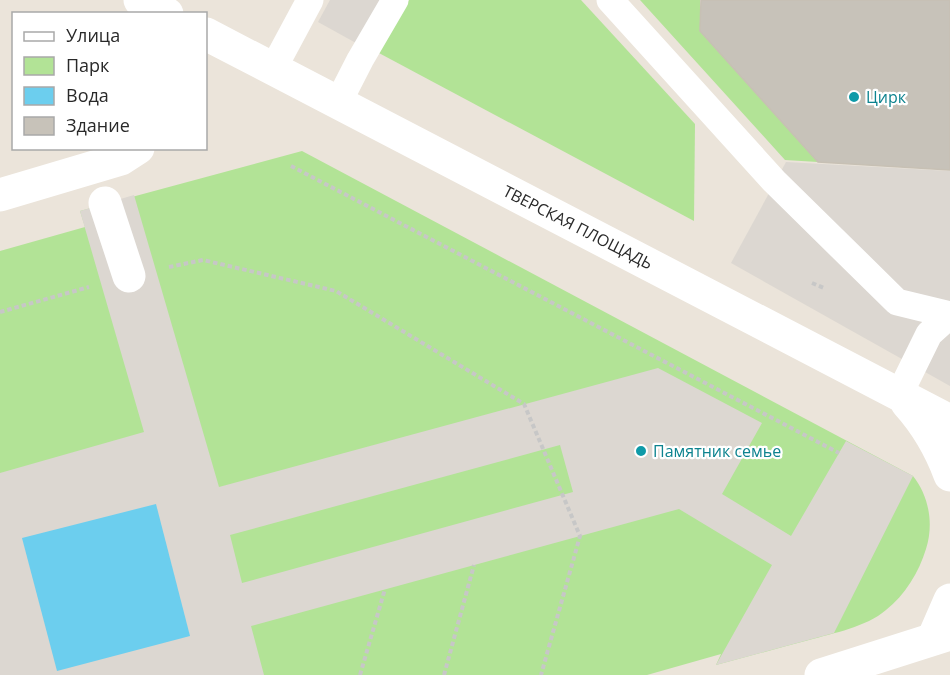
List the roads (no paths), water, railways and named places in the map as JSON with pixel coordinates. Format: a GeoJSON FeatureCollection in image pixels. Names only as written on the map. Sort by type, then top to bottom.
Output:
{"type":"FeatureCollection","features":[{"type":"Feature","properties":{"kind":"street"},"geometry":{"type":"LineString","coordinates":[[140,0],[164,12]]}},
{"type":"Feature","properties":{"kind":"street","name":"ТВЕРСКАЯ ПЛОЩАДЬ"},"geometry":{"type":"LineString","coordinates":[[207,35],[950,421]]}},
{"type":"Feature","properties":{"kind":"street"},"geometry":{"type":"LineString","coordinates":[[0,195],[121,159],[135,150]]}},
{"type":"Feature","properties":{"kind":"street"},"geometry":{"type":"LineString","coordinates":[[105,203],[129,276]]}},
{"type":"Feature","properties":{"kind":"street"},"geometry":{"type":"LineString","coordinates":[[899,394],[929,431],[950,475]]}},
{"type":"Feature","properties":{"kind":"street"},"geometry":{"type":"LineString","coordinates":[[821,675],[861,669],[941,637],[950,600]]}},
{"type":"Feature","properties":{"kind":"lane"},"geometry":{"type":"LineString","coordinates":[[273,69],[310,0]]}},
{"type":"Feature","properties":{"kind":"lane"},"geometry":{"type":"LineString","coordinates":[[338,103],[395,0]]}},
{"type":"Feature","properties":{"kind":"lane"},"geometry":{"type":"LineString","coordinates":[[610,0],[774,181],[897,302],[950,315],[899,394]]}},
{"type":"Feature","properties":{"kind":"water"},"geometry":{"type":"Polygon","coordinates":[[[156,504],[190,636],[57,671],[22,538],[156,504]]]}},
{"type":"Feature","properties":{"kind":"place","name":"Цирк"},"geometry":{"type":"Point","coordinates":[854,97]}},
{"type":"Feature","properties":{"kind":"place","name":"Памятник семье"},"geometry":{"type":"Point","coordinates":[641,451]}}]}
